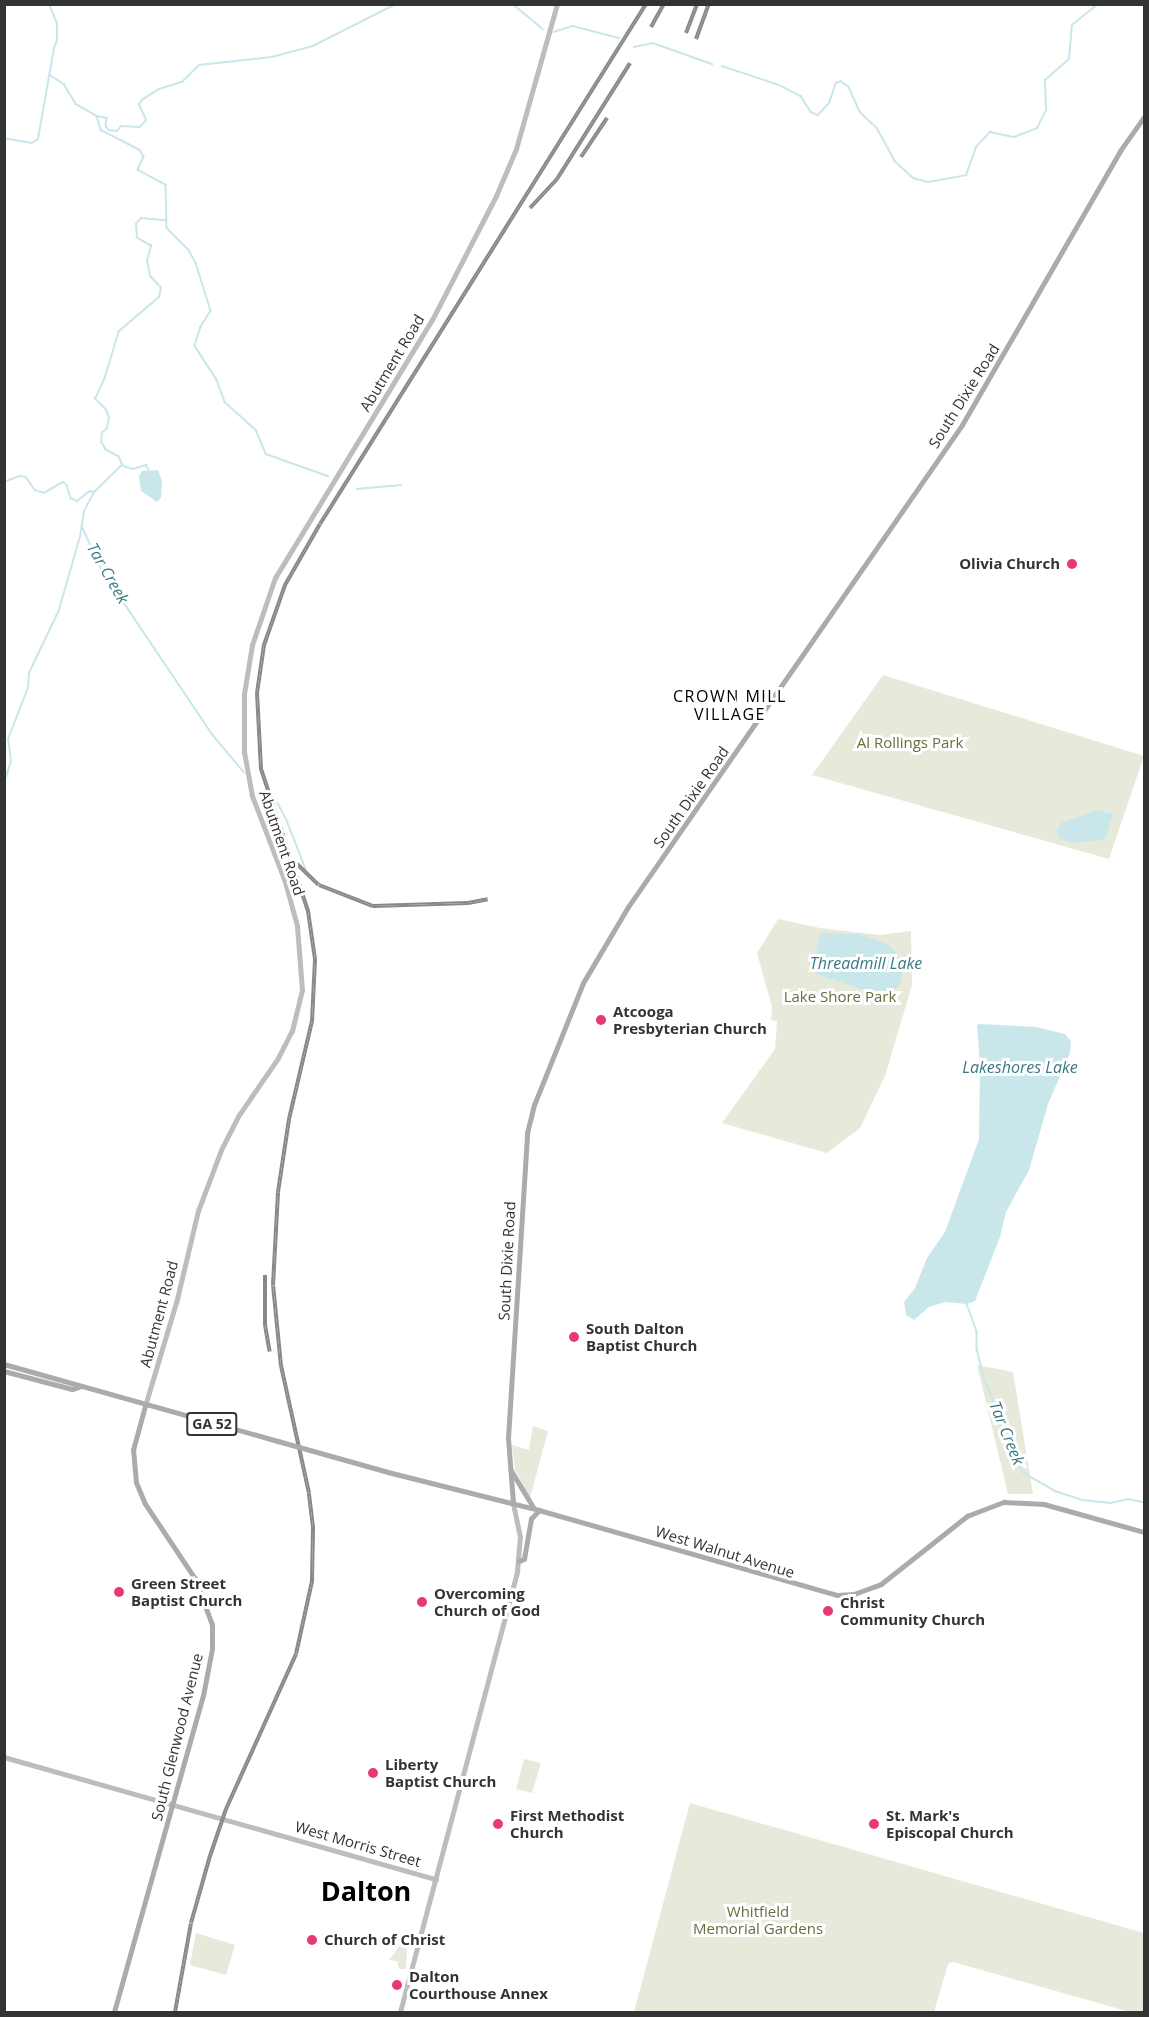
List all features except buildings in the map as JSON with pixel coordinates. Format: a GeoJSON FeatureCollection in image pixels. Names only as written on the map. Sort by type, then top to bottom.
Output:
{"type":"FeatureCollection","features":[{"type":"Feature","properties":{"kind":"main road","name":"Abutment Road"},"geometry":{"type":"LineString","coordinates":[[146,1406],[205,1191],[221,1149],[239,1114],[278,1058],[292,1031],[302,990],[297,926],[285,882],[252,796],[244,752],[244,694],[252,645],[275,578],[432,320],[496,196],[516,149],[557,4]]}},
{"type":"Feature","properties":{"kind":"main road","name":"South Dixie Road"},"geometry":{"type":"LineString","coordinates":[[513,1503],[508,1438],[527,1133],[534,1105],[583,983],[628,907],[962,425],[1120,152],[1144,117]]}},
{"type":"Feature","properties":{"kind":"main road","name":"GA 52"},"geometry":{"type":"LineString","coordinates":[[4,1364],[146,1406]]}},
{"type":"Feature","properties":{"kind":"main road","name":"GA 52"},"geometry":{"type":"LineString","coordinates":[[4,1371],[72,1389],[79,1388]]}},
{"type":"Feature","properties":{"kind":"main road","name":"West Walnut Avenue"},"geometry":{"type":"LineString","coordinates":[[146,1406],[388,1472],[537,1509],[837,1595],[855,1594],[880,1584],[967,1516],[997,1504],[1036,1502],[1144,1532]]}},
{"type":"Feature","properties":{"kind":"main road","name":"South Glenwood Avenue"},"geometry":{"type":"LineString","coordinates":[[114,2013],[207,1680],[212,1649],[212,1625],[195,1579],[144,1504],[138,1489],[134,1450],[146,1406]]}},
{"type":"Feature","properties":{"kind":"main road"},"geometry":{"type":"LineString","coordinates":[[509,1467],[537,1509],[531,1519],[524,1558],[519,1561]]}},
{"type":"Feature","properties":{"kind":"main road"},"geometry":{"type":"LineString","coordinates":[[400,2013],[519,1561],[520,1537],[513,1503]]}},
{"type":"Feature","properties":{"kind":"main road","name":"West Morris Street"},"geometry":{"type":"LineString","coordinates":[[4,1757],[436,1879]]}},
{"type":"Feature","properties":{"kind":"green space","name":"Al Rollings Park"},"geometry":{"type":"Polygon","coordinates":[[[883,675],[1144,756],[1109,859],[812,775],[883,675]]]}},
{"type":"Feature","properties":{"kind":"green space","name":"Lake Shore Park"},"geometry":{"type":"Polygon","coordinates":[[[778,919],[820,928],[880,935],[911,931],[912,985],[885,1076],[860,1128],[827,1153],[722,1123],[775,1049],[777,1021],[771,1020],[772,1007],[757,953],[778,919]]]}},
{"type":"Feature","properties":{"kind":"green space"},"geometry":{"type":"Polygon","coordinates":[[[977,1365],[1013,1372],[1033,1494],[1008,1494],[977,1365]]]}},
{"type":"Feature","properties":{"kind":"green space"},"geometry":{"type":"Polygon","coordinates":[[[533,1426],[548,1431],[530,1498],[515,1470],[512,1445],[529,1450],[533,1426]]]}},
{"type":"Feature","properties":{"kind":"green space"},"geometry":{"type":"Polygon","coordinates":[[[524,1759],[541,1763],[532,1793],[516,1789],[524,1759]]]}},
{"type":"Feature","properties":{"kind":"green space","name":"Whitfield Memorial Gardens"},"geometry":{"type":"Polygon","coordinates":[[[690,1803],[1144,1933],[1144,2012],[1130,2012],[953,1962],[948,1964],[934,2012],[634,2012],[690,1803]]]}},
{"type":"Feature","properties":{"kind":"green space"},"geometry":{"type":"Polygon","coordinates":[[[196,1933],[235,1945],[226,1975],[190,1965],[196,1933]]]}},
{"type":"Feature","properties":{"kind":"green space"},"geometry":{"type":"Polygon","coordinates":[[[401,1944],[407,1949],[406,1969],[399,1969],[397,1961],[389,1960],[401,1944]]]}},
{"type":"Feature","properties":{"kind":"water"},"geometry":{"type":"Polygon","coordinates":[[[158,470],[162,481],[161,498],[157,502],[141,491],[139,476],[142,471],[158,470]]]}},
{"type":"Feature","properties":{"kind":"water"},"geometry":{"type":"Polygon","coordinates":[[[1097,810],[1113,814],[1105,839],[1075,843],[1060,839],[1057,831],[1061,823],[1097,810]]]}},
{"type":"Feature","properties":{"kind":"water","name":"Threadmill Lake"},"geometry":{"type":"Polygon","coordinates":[[[820,933],[858,934],[884,942],[902,961],[903,970],[899,986],[884,997],[816,974],[815,955],[820,933]]]}},
{"type":"Feature","properties":{"kind":"water","name":"Lakeshores Lake"},"geometry":{"type":"Polygon","coordinates":[[[977,1025],[1036,1027],[1065,1034],[1071,1041],[1070,1053],[1048,1104],[1029,1170],[1006,1212],[1000,1237],[975,1301],[967,1304],[945,1302],[929,1307],[914,1320],[906,1315],[904,1302],[915,1288],[927,1258],[945,1232],[979,1139],[980,1065],[977,1025]]]}},
{"type":"Feature","properties":{"kind":"waterway"},"geometry":{"type":"LineString","coordinates":[[4,138],[32,143],[38,139],[57,40],[57,24],[49,4]]}},
{"type":"Feature","properties":{"kind":"waterway"},"geometry":{"type":"LineString","coordinates":[[50,75],[64,84],[76,104],[97,116],[107,118],[106,126],[109,130],[117,131],[121,126],[140,127],[146,120],[139,105],[142,100],[159,89],[182,82],[199,65],[272,57],[313,46],[396,4]]}},
{"type":"Feature","properties":{"kind":"waterway"},"geometry":{"type":"LineString","coordinates":[[513,4],[543,29]]}},
{"type":"Feature","properties":{"kind":"waterway"},"geometry":{"type":"LineString","coordinates":[[722,66],[779,85],[801,96],[811,112],[818,115],[829,103],[836,83],[841,81],[849,87],[860,112],[877,128],[895,161],[913,178],[928,182],[966,175],[976,147],[990,132],[1014,137],[1037,128],[1046,110],[1045,80],[1069,59],[1072,25],[1098,4]]}},
{"type":"Feature","properties":{"kind":"waterway"},"geometry":{"type":"LineString","coordinates":[[554,32],[573,26],[619,38]]}},
{"type":"Feature","properties":{"kind":"waterway"},"geometry":{"type":"LineString","coordinates":[[634,47],[653,43],[712,64]]}},
{"type":"Feature","properties":{"kind":"waterway"},"geometry":{"type":"LineString","coordinates":[[97,116],[101,130],[140,150],[144,157],[138,170],[166,185],[167,228],[189,250],[196,263],[211,311],[201,327],[195,346],[217,380],[225,402],[256,430],[266,454],[328,476]]}},
{"type":"Feature","properties":{"kind":"waterway","name":"Tar Creek"},"geometry":{"type":"LineString","coordinates":[[122,465],[119,457],[106,450],[101,442],[102,433],[107,428],[109,418],[106,410],[95,399],[104,380],[119,331],[159,297],[161,288],[150,276],[147,261],[151,246],[137,238],[136,224],[141,218],[165,220]]}},
{"type":"Feature","properties":{"kind":"waterway"},"geometry":{"type":"LineString","coordinates":[[4,783],[11,762],[8,739],[28,688],[29,673],[59,610],[80,537],[84,511],[94,492],[122,465]]}},
{"type":"Feature","properties":{"kind":"waterway"},"geometry":{"type":"LineString","coordinates":[[123,466],[133,469],[146,465],[149,470]]}},
{"type":"Feature","properties":{"kind":"waterway"},"geometry":{"type":"LineString","coordinates":[[4,482],[20,476],[26,477],[35,490],[44,493],[63,482],[67,485],[71,498],[77,501],[90,491],[93,492]]}},
{"type":"Feature","properties":{"kind":"waterway"},"geometry":{"type":"LineString","coordinates":[[357,489],[401,485]]}},
{"type":"Feature","properties":{"kind":"waterway","name":"Tar Creek"},"geometry":{"type":"LineString","coordinates":[[82,526],[102,570],[212,734],[244,772]]}},
{"type":"Feature","properties":{"kind":"waterway","name":"Tar Creek"},"geometry":{"type":"LineString","coordinates":[[273,794],[286,818],[306,869]]}},
{"type":"Feature","properties":{"kind":"waterway","name":"Tar Creek"},"geometry":{"type":"LineString","coordinates":[[967,1304],[977,1332],[977,1349],[985,1381],[1013,1443],[1014,1458],[1024,1473],[1055,1491],[1082,1500],[1111,1503],[1128,1499],[1144,1502]]}},
{"type":"Feature","properties":{"kind":"railway"},"geometry":{"type":"LineString","coordinates":[[175,2012],[191,1923],[210,1856],[226,1809],[296,1654],[312,1581],[313,1527],[309,1493],[281,1366],[273,1285],[278,1192],[289,1119],[312,1021],[315,959],[308,911],[261,769],[257,693],[264,645],[285,585],[320,524],[646,4]]}},
{"type":"Feature","properties":{"kind":"railway"},"geometry":{"type":"LineString","coordinates":[[651,27],[664,4]]}},
{"type":"Feature","properties":{"kind":"railway"},"geometry":{"type":"LineString","coordinates":[[686,33],[697,4]]}},
{"type":"Feature","properties":{"kind":"railway"},"geometry":{"type":"LineString","coordinates":[[696,39],[709,4]]}},
{"type":"Feature","properties":{"kind":"railway"},"geometry":{"type":"LineString","coordinates":[[530,208],[557,179],[630,63]]}},
{"type":"Feature","properties":{"kind":"railway"},"geometry":{"type":"LineString","coordinates":[[581,157],[607,118]]}},
{"type":"Feature","properties":{"kind":"railway"},"geometry":{"type":"LineString","coordinates":[[297,864],[319,885],[373,906],[468,903],[488,899]]}},
{"type":"Feature","properties":{"kind":"railway"},"geometry":{"type":"LineString","coordinates":[[265,1275],[265,1325],[270,1352]]}},
{"type":"Feature","properties":{"kind":"place","name":"Olivia Church"},"geometry":{"type":"Point","coordinates":[1072,564]}},
{"type":"Feature","properties":{"kind":"place","name":"Atcooga Presbyterian Church"},"geometry":{"type":"Point","coordinates":[601,1020]}},
{"type":"Feature","properties":{"kind":"place","name":"South Dalton Baptist Church"},"geometry":{"type":"Point","coordinates":[574,1337]}},
{"type":"Feature","properties":{"kind":"place","name":"Green Street Baptist Church"},"geometry":{"type":"Point","coordinates":[119,1592]}},
{"type":"Feature","properties":{"kind":"place","name":"Overcoming Church of God"},"geometry":{"type":"Point","coordinates":[422,1602]}},
{"type":"Feature","properties":{"kind":"place","name":"Christ Community Church"},"geometry":{"type":"Point","coordinates":[828,1611]}},
{"type":"Feature","properties":{"kind":"place","name":"Liberty Baptist Church"},"geometry":{"type":"Point","coordinates":[373,1773]}},
{"type":"Feature","properties":{"kind":"place","name":"First Methodist Church"},"geometry":{"type":"Point","coordinates":[498,1824]}},
{"type":"Feature","properties":{"kind":"place","name":"St. Mark's Episcopal Church"},"geometry":{"type":"Point","coordinates":[874,1824]}},
{"type":"Feature","properties":{"kind":"place","name":"Church of Christ"},"geometry":{"type":"Point","coordinates":[312,1940]}},
{"type":"Feature","properties":{"kind":"place","name":"Dalton Courthouse Annex"},"geometry":{"type":"Point","coordinates":[397,1985]}},
{"type":"Feature","properties":{"kind":"district","name":"CROWN MILL VILLAGE"},"geometry":{"type":"Point","coordinates":[730,705]}},
{"type":"Feature","properties":{"kind":"district","name":"Dalton"},"geometry":{"type":"Point","coordinates":[366,1891]}}]}
